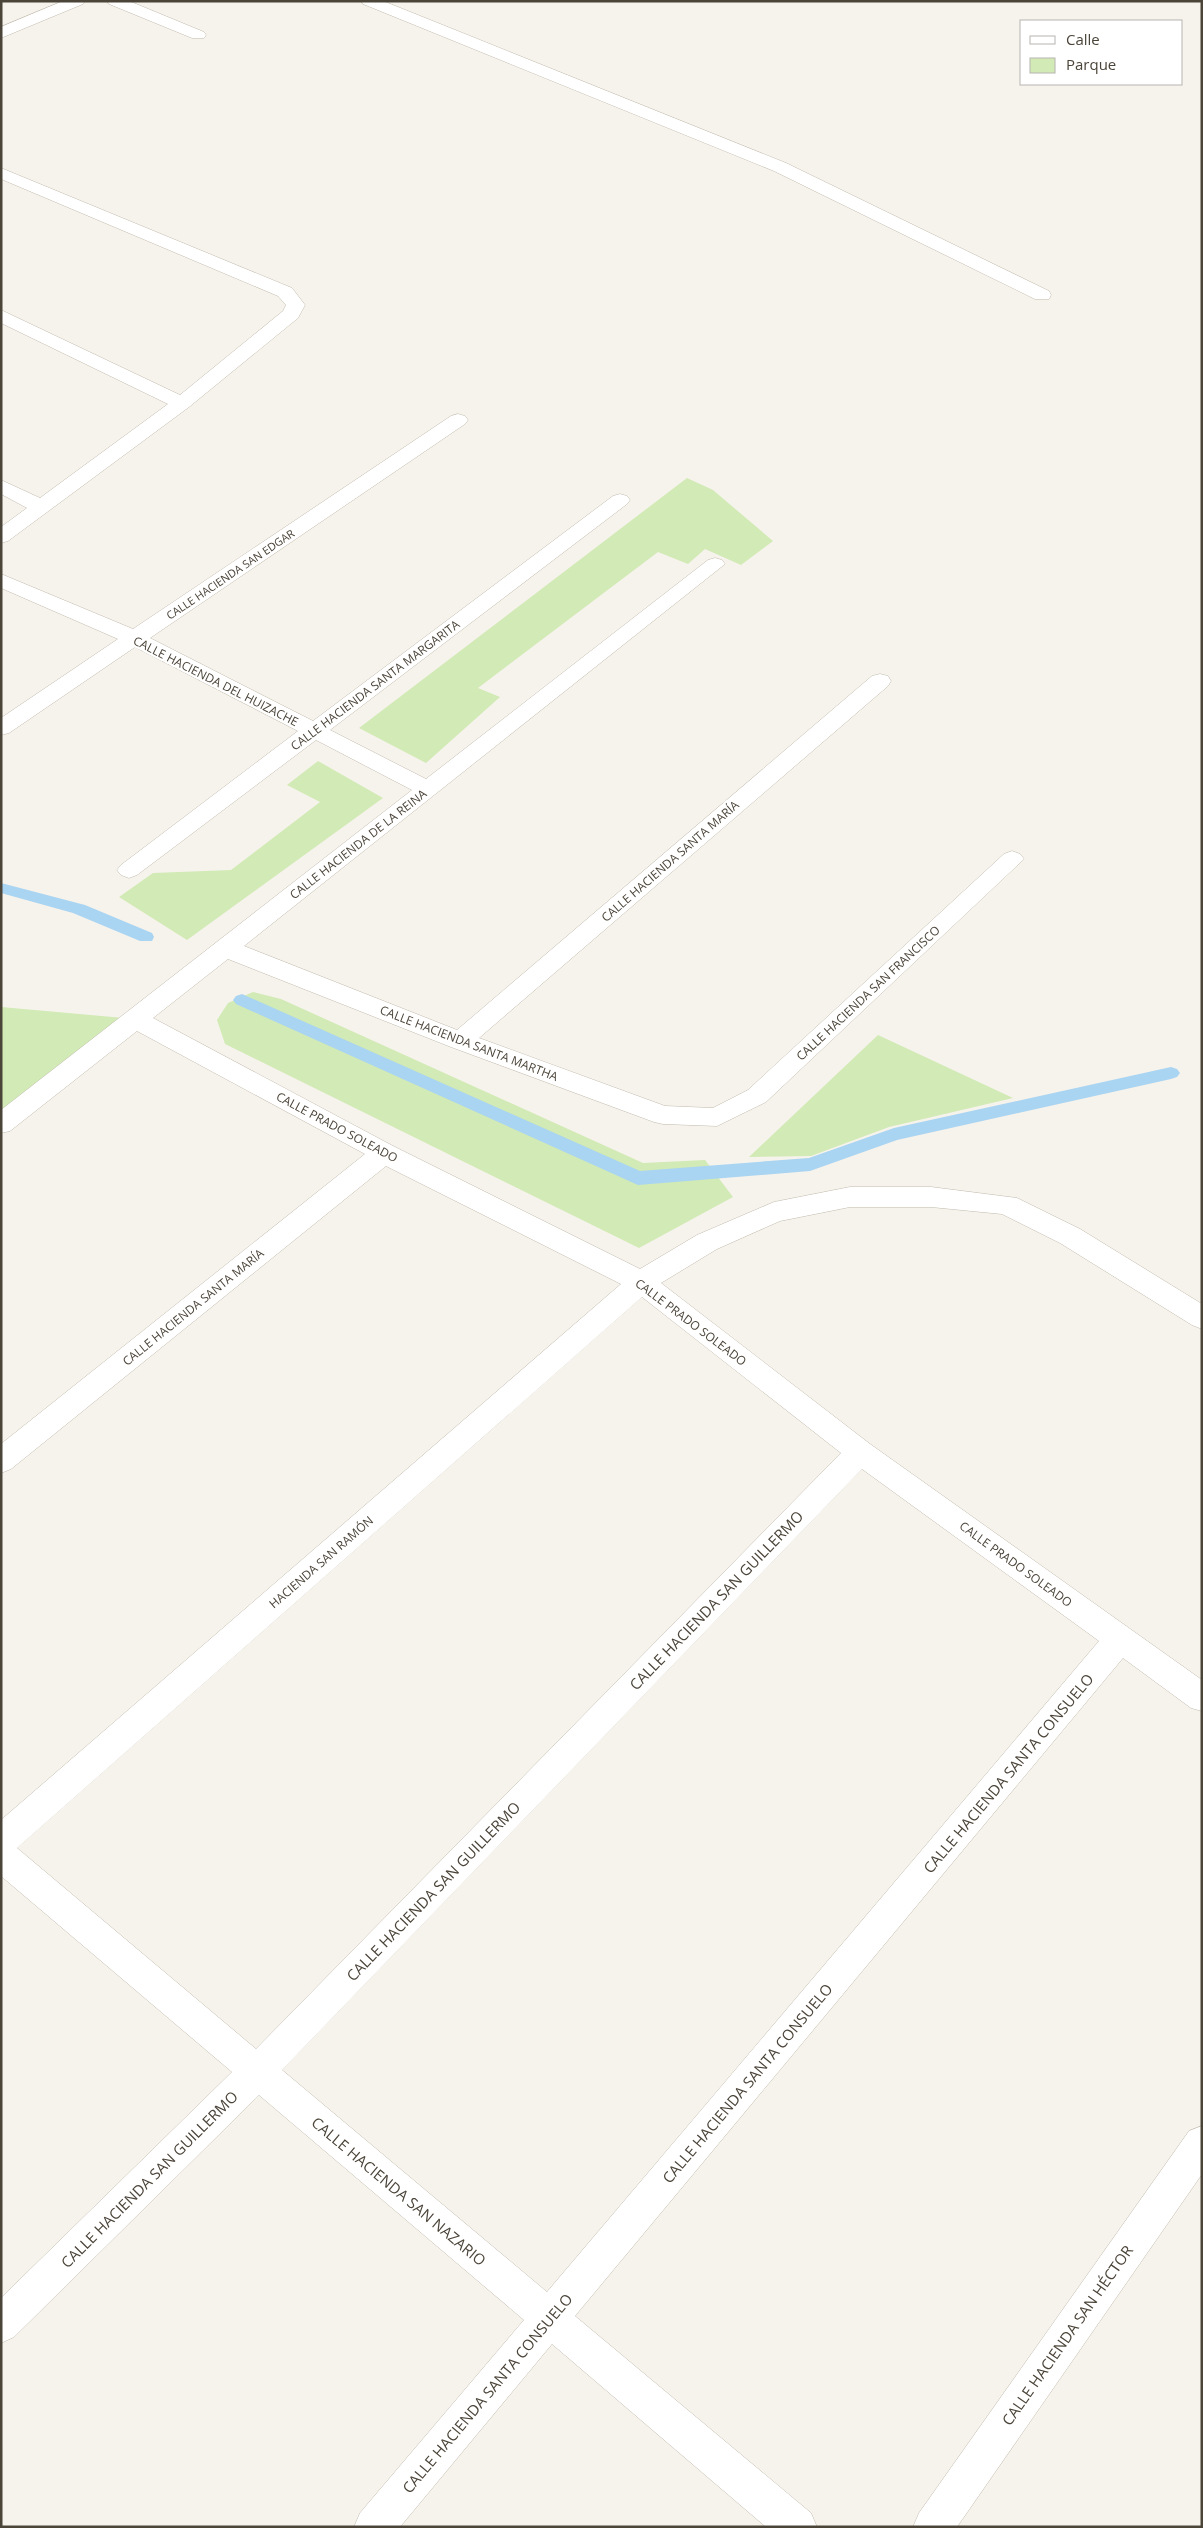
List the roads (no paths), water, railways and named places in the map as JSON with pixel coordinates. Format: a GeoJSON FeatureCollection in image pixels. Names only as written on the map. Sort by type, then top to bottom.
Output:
{"type":"FeatureCollection","features":[{"type":"Feature","properties":{"kind":"street"},"geometry":{"type":"LineString","coordinates":[[1,33],[77,1]]}},
{"type":"Feature","properties":{"kind":"street"},"geometry":{"type":"LineString","coordinates":[[115,1],[198,35]]}},
{"type":"Feature","properties":{"kind":"street"},"geometry":{"type":"LineString","coordinates":[[369,1],[780,167],[1042,295]]}},
{"type":"Feature","properties":{"kind":"street"},"geometry":{"type":"LineString","coordinates":[[1,173],[285,292],[296,304],[291,314],[182,403],[1,537]]}},
{"type":"Feature","properties":{"kind":"street"},"geometry":{"type":"LineString","coordinates":[[1,316],[182,403]]}},
{"type":"Feature","properties":{"kind":"street","name":"CALLE HACIENDA SAN EDGAR"},"geometry":{"type":"LineString","coordinates":[[1,728],[458,420]]}},
{"type":"Feature","properties":{"kind":"street"},"geometry":{"type":"LineString","coordinates":[[1,486],[41,507]]}},
{"type":"Feature","properties":{"kind":"street","name":"CALLE HACIENDA SANTA MARGARITA"},"geometry":{"type":"LineString","coordinates":[[129,870],[620,500]]}},
{"type":"Feature","properties":{"kind":"street","name":"CALLE HACIENDA DE LA REINA"},"geometry":{"type":"LineString","coordinates":[[1,1124],[715,564]]}},
{"type":"Feature","properties":{"kind":"street","name":"CALLE HACIENDA DEL HUIZACHE"},"geometry":{"type":"LineString","coordinates":[[1,580],[134,638],[428,789]]}},
{"type":"Feature","properties":{"kind":"street","name":"CALLE HACIENDA SANTA MARÍA"},"geometry":{"type":"LineString","coordinates":[[460,1041],[880,681]]}},
{"type":"Feature","properties":{"kind":"street","name":"CALLE HACIENDA SAN FRANCISCO"},"geometry":{"type":"LineString","coordinates":[[717,1117],[757,1096],[1012,859]]}},
{"type":"Feature","properties":{"kind":"street","name":"CALLE HACIENDA SANTA MARTHA"},"geometry":{"type":"LineString","coordinates":[[225,948],[460,1041],[663,1115],[717,1117]]}},
{"type":"Feature","properties":{"kind":"street","name":"CALLE PRADO SOLEADO"},"geometry":{"type":"LineString","coordinates":[[135,1019],[384,1152],[641,1282],[860,1452],[1202,1698]]}},
{"type":"Feature","properties":{"kind":"street","name":"CALLE HACIENDA SANTA MARÍA"},"geometry":{"type":"LineString","coordinates":[[1,1462],[384,1152]]}},
{"type":"Feature","properties":{"kind":"street"},"geometry":{"type":"LineString","coordinates":[[641,1282],[708,1242],[774,1212],[850,1197],[931,1197],[1007,1205],[1070,1236],[1202,1318]]}},
{"type":"Feature","properties":{"kind":"street","name":"HACIENDA SAN RAMÓN"},"geometry":{"type":"LineString","coordinates":[[1,1841],[641,1282]]}},
{"type":"Feature","properties":{"kind":"street","name":"CALLE HACIENDA SAN GUILLERMO"},"geometry":{"type":"LineString","coordinates":[[1,2324],[258,2071],[860,1452]]}},
{"type":"Feature","properties":{"kind":"street","name":"CALLE HACIENDA SANTA CONSUELO"},"geometry":{"type":"LineString","coordinates":[[374,2527],[1120,1639]]}},
{"type":"Feature","properties":{"kind":"street","name":"CALLE HACIENDA SAN NAZARIO"},"geometry":{"type":"LineString","coordinates":[[1,1855],[797,2527]]}},
{"type":"Feature","properties":{"kind":"street","name":"CALLE HACIENDA SAN HÉCTOR"},"geometry":{"type":"LineString","coordinates":[[933,2527],[1202,2143]]}},
{"type":"Feature","properties":{"kind":"waterway"},"geometry":{"type":"LineString","coordinates":[[1,888],[79,909],[146,937]]}},
{"type":"Feature","properties":{"kind":"waterway"},"geometry":{"type":"LineString","coordinates":[[242,1000],[638,1178],[810,1164],[894,1134],[1171,1073]]}}]}
